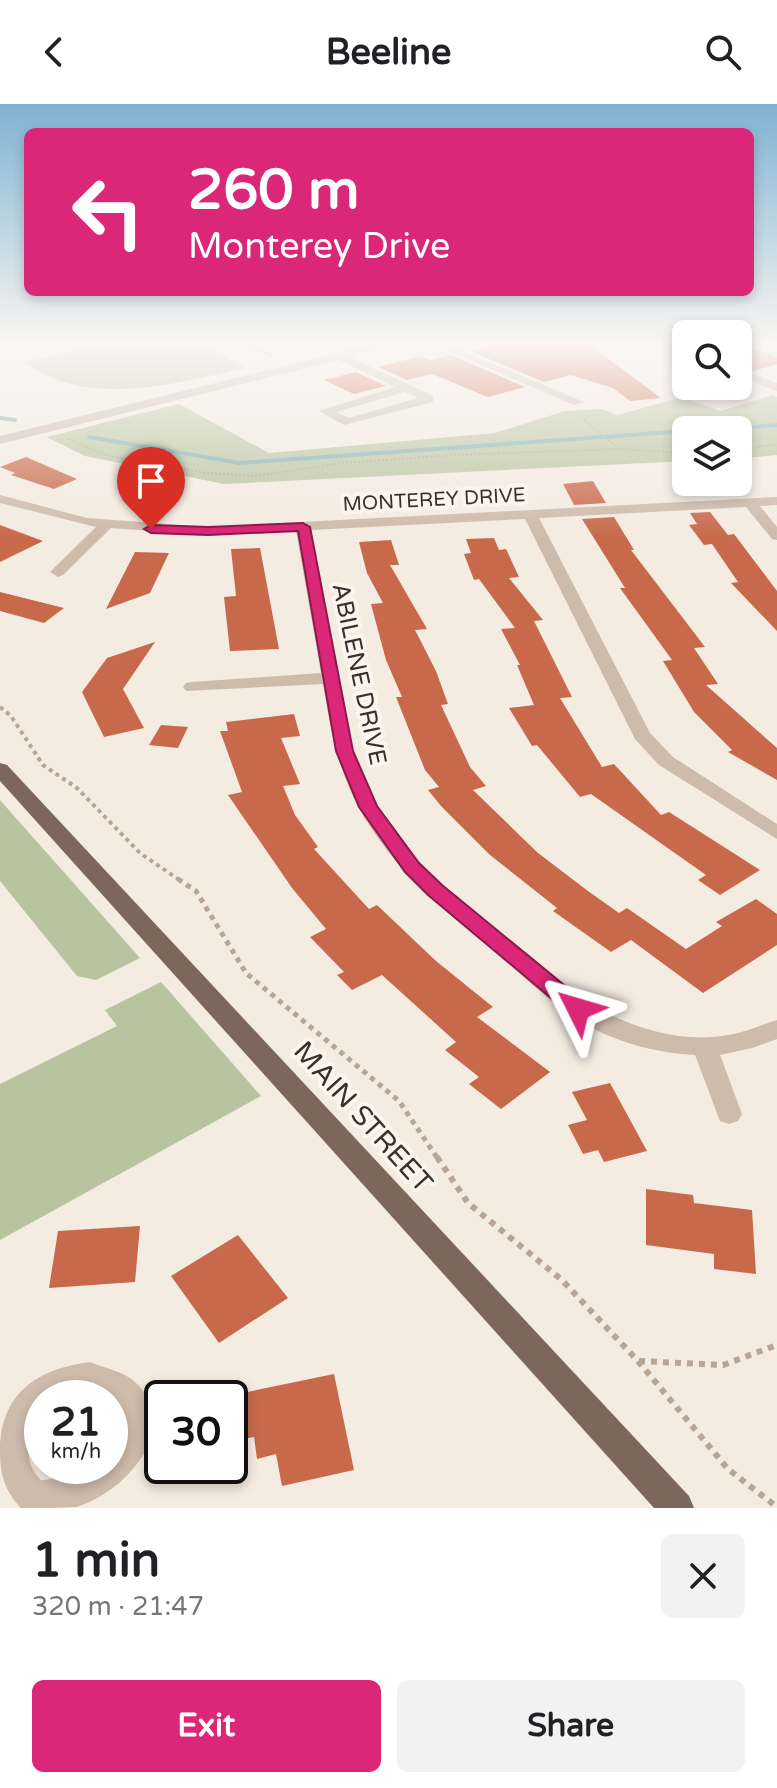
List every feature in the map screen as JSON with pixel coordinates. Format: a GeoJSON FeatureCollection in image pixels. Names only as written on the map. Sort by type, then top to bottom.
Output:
{"type":"FeatureCollection","features":[{"type":"Feature","properties":{"kind":"main road","name":"MAIN STREET"},"geometry":{"type":"LineString","coordinates":[[0,769],[677,1508]]}},
{"type":"Feature","properties":{"kind":"street"},"geometry":{"type":"LineString","coordinates":[[0,440],[135,407]]}},
{"type":"Feature","properties":{"kind":"street"},"geometry":{"type":"LineString","coordinates":[[341,407],[325,411],[348,422],[403,407]]}},
{"type":"Feature","properties":{"kind":"street","name":"MONTEREY DRIVE"},"geometry":{"type":"LineString","coordinates":[[0,499],[67,518],[208,531],[777,501]]}},
{"type":"Feature","properties":{"kind":"street"},"geometry":{"type":"LineString","coordinates":[[749,502],[777,536]]}},
{"type":"Feature","properties":{"kind":"street"},"geometry":{"type":"LineString","coordinates":[[530,514],[642,735],[673,767],[777,833]]}},
{"type":"Feature","properties":{"kind":"street"},"geometry":{"type":"LineString","coordinates":[[58,572],[107,524]]}},
{"type":"Feature","properties":{"kind":"street","name":"ABILENE DRIVE"},"geometry":{"type":"LineString","coordinates":[[303,527],[329,678],[351,772],[368,807],[412,867],[578,1009],[603,1024],[662,1044],[704,1046],[741,1043],[777,1029]]}},
{"type":"Feature","properties":{"kind":"street"},"geometry":{"type":"LineString","coordinates":[[192,687],[329,678]]}},
{"type":"Feature","properties":{"kind":"street"},"geometry":{"type":"LineString","coordinates":[[704,1046],[729,1114]]}},
{"type":"Feature","properties":{"kind":"path"},"geometry":{"type":"LineString","coordinates":[[578,407],[578,416],[619,449]]}},
{"type":"Feature","properties":{"kind":"path"},"geometry":{"type":"LineString","coordinates":[[68,439],[108,456],[207,473],[255,476],[343,463],[453,455],[619,449],[672,452]]}},
{"type":"Feature","properties":{"kind":"path"},"geometry":{"type":"LineString","coordinates":[[752,448],[777,444]]}},
{"type":"Feature","properties":{"kind":"path"},"geometry":{"type":"LineString","coordinates":[[0,707],[11,716],[43,765],[77,788],[140,853],[196,891],[246,973],[399,1101],[468,1203],[562,1280],[638,1361],[728,1469],[777,1507]]}},
{"type":"Feature","properties":{"kind":"path"},"geometry":{"type":"LineString","coordinates":[[638,1361],[723,1365],[777,1345]]}},
{"type":"Feature","properties":{"kind":"green space"},"geometry":{"type":"Polygon","coordinates":[[[169,407],[184,407],[269,453],[495,433],[565,411],[601,409],[618,415],[648,407],[708,407],[720,411],[735,407],[777,407],[777,455],[752,458],[752,416],[672,416],[672,462],[224,484],[85,456],[47,437],[169,407]]]}},
{"type":"Feature","properties":{"kind":"green space"},"geometry":{"type":"Polygon","coordinates":[[[0,800],[140,958],[96,980],[77,976],[0,881],[0,800]]]}},
{"type":"Feature","properties":{"kind":"green space"},"geometry":{"type":"Polygon","coordinates":[[[161,982],[261,1096],[0,1240],[0,1084],[117,1026],[105,1010],[161,982]]]}},
{"type":"Feature","properties":{"kind":"building"},"geometry":{"type":"Polygon","coordinates":[[[26,457],[77,479],[54,489],[11,475],[15,473],[0,467],[26,457]]]}},
{"type":"Feature","properties":{"kind":"building"},"geometry":{"type":"Polygon","coordinates":[[[593,481],[606,503],[574,505],[563,484],[593,481]]]}},
{"type":"Feature","properties":{"kind":"building"},"geometry":{"type":"Polygon","coordinates":[[[710,512],[728,535],[734,534],[777,591],[777,631],[731,583],[738,582],[712,544],[704,545],[689,525],[697,524],[690,513],[710,512]]]}},
{"type":"Feature","properties":{"kind":"building"},"geometry":{"type":"Polygon","coordinates":[[[614,517],[634,550],[631,550],[705,647],[694,648],[718,684],[706,685],[777,748],[777,780],[728,752],[732,750],[694,712],[663,661],[672,660],[620,588],[625,588],[582,519],[614,517]]]}},
{"type":"Feature","properties":{"kind":"building"},"geometry":{"type":"Polygon","coordinates":[[[0,525],[43,541],[0,562],[0,525]]]}},
{"type":"Feature","properties":{"kind":"building"},"geometry":{"type":"Polygon","coordinates":[[[494,538],[499,550],[506,549],[519,577],[509,578],[543,620],[534,621],[572,697],[560,698],[602,767],[614,764],[661,815],[669,812],[760,870],[720,895],[698,880],[706,875],[591,794],[580,797],[537,745],[532,746],[509,708],[534,705],[517,665],[520,665],[501,629],[515,628],[479,579],[474,580],[464,554],[471,553],[466,539],[494,538]]]}},
{"type":"Feature","properties":{"kind":"building"},"geometry":{"type":"Polygon","coordinates":[[[391,540],[399,565],[390,565],[427,629],[415,630],[436,671],[448,704],[441,705],[470,767],[486,786],[473,790],[538,853],[588,891],[619,913],[627,908],[686,949],[722,926],[716,922],[756,899],[777,914],[777,945],[703,993],[631,940],[611,952],[553,911],[557,908],[490,855],[441,806],[428,790],[439,787],[425,770],[396,697],[402,697],[386,660],[371,604],[383,603],[367,573],[359,542],[391,540]]]}},
{"type":"Feature","properties":{"kind":"building"},"geometry":{"type":"Polygon","coordinates":[[[260,548],[279,649],[230,651],[224,597],[236,596],[231,549],[260,548]]]}},
{"type":"Feature","properties":{"kind":"building"},"geometry":{"type":"Polygon","coordinates":[[[135,552],[169,553],[150,593],[106,609],[135,552]]]}},
{"type":"Feature","properties":{"kind":"building"},"geometry":{"type":"Polygon","coordinates":[[[0,592],[64,608],[44,623],[0,611],[0,592]]]}},
{"type":"Feature","properties":{"kind":"building"},"geometry":{"type":"Polygon","coordinates":[[[155,642],[123,689],[144,728],[104,737],[82,692],[107,658],[155,642]]]}},
{"type":"Feature","properties":{"kind":"building"},"geometry":{"type":"Polygon","coordinates":[[[294,714],[300,736],[281,738],[300,784],[283,786],[295,815],[318,847],[314,849],[369,909],[377,905],[436,961],[493,1007],[477,1017],[550,1072],[501,1109],[469,1084],[479,1077],[445,1050],[456,1042],[382,975],[352,990],[337,975],[344,972],[310,937],[326,929],[292,888],[228,795],[242,792],[220,731],[228,731],[226,722],[294,714]]]}},
{"type":"Feature","properties":{"kind":"building"},"geometry":{"type":"Polygon","coordinates":[[[161,725],[188,727],[178,748],[149,745],[161,725]]]}},
{"type":"Feature","properties":{"kind":"building"},"geometry":{"type":"Polygon","coordinates":[[[610,1083],[647,1151],[604,1162],[598,1150],[583,1154],[568,1125],[587,1120],[572,1092],[610,1083]]]}},
{"type":"Feature","properties":{"kind":"building"},"geometry":{"type":"Polygon","coordinates":[[[646,1189],[693,1195],[694,1203],[752,1210],[756,1274],[714,1269],[714,1254],[646,1245],[646,1189]]]}},
{"type":"Feature","properties":{"kind":"building"},"geometry":{"type":"Polygon","coordinates":[[[140,1226],[135,1282],[49,1288],[58,1231],[140,1226]]]}},
{"type":"Feature","properties":{"kind":"building"},"geometry":{"type":"Polygon","coordinates":[[[238,1235],[288,1298],[219,1343],[171,1276],[238,1235]]]}},
{"type":"Feature","properties":{"kind":"building"},"geometry":{"type":"Polygon","coordinates":[[[334,1374],[354,1470],[282,1486],[276,1454],[257,1459],[254,1437],[248,1438],[248,1392],[334,1374]]]}},
{"type":"Feature","properties":{"kind":"waterway"},"geometry":{"type":"LineString","coordinates":[[0,418],[15,420]]}},
{"type":"Feature","properties":{"kind":"waterway"},"geometry":{"type":"LineString","coordinates":[[752,427],[777,425]]}},
{"type":"Feature","properties":{"kind":"waterway"},"geometry":{"type":"LineString","coordinates":[[89,437],[240,463],[672,432]]}},
{"type":"Feature","properties":{"kind":"route"},"geometry":{"type":"LineString","coordinates":[[151,529],[208,531],[303,527],[344,751],[368,807],[412,867],[435,890],[578,1009]]}}]}
